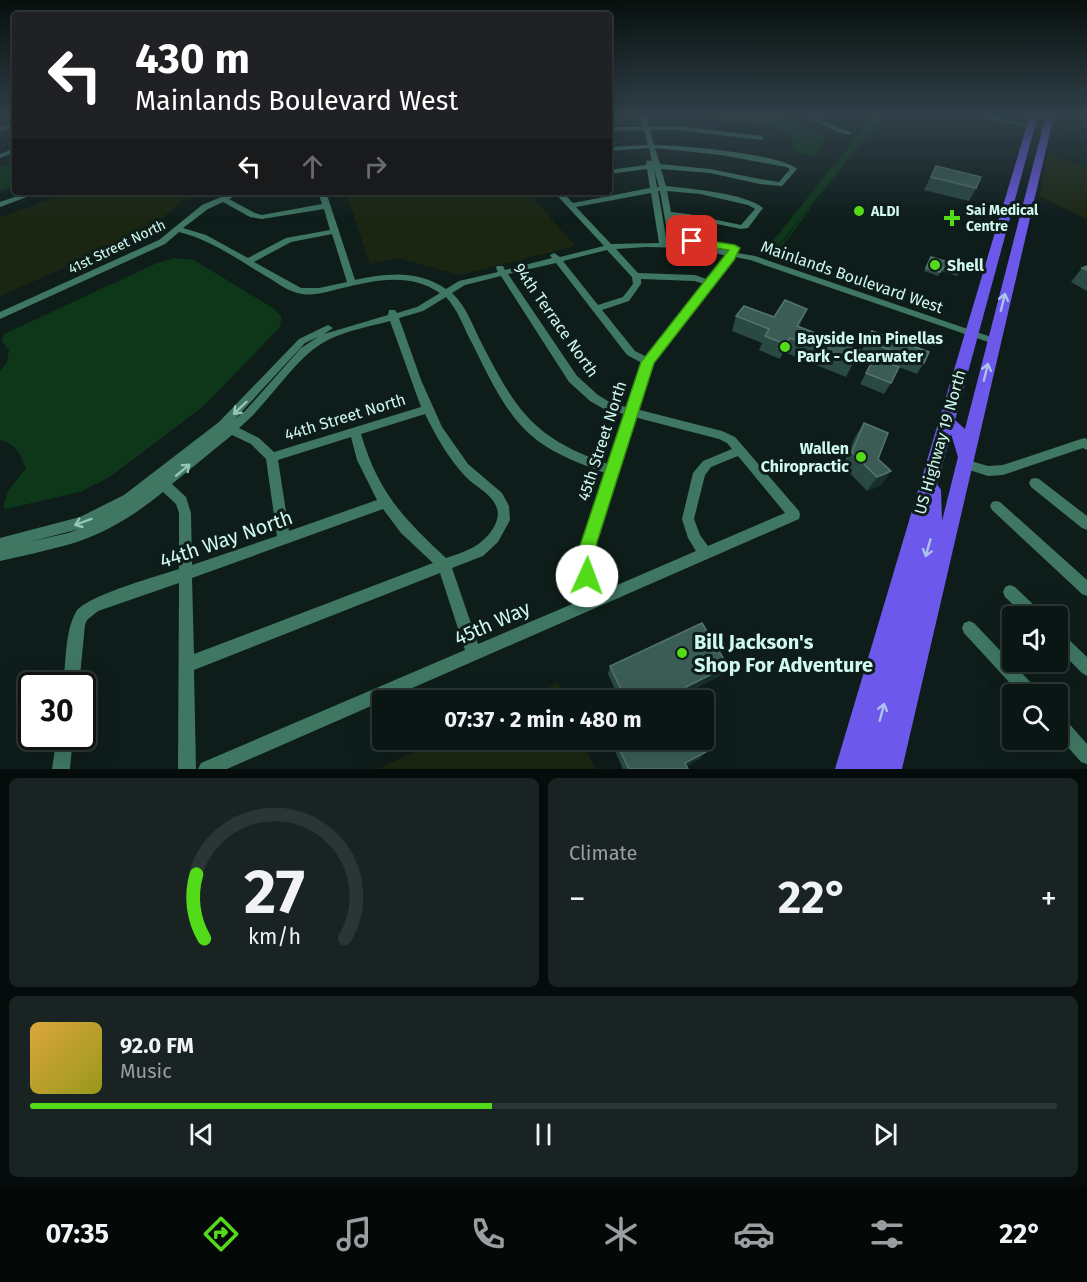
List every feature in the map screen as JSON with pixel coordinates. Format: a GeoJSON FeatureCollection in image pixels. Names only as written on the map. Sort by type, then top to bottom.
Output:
{"type":"FeatureCollection","features":[{"type":"Feature","properties":{"kind":"highway","name":"US Highway 19 North"},"geometry":{"type":"LineString","coordinates":[[847,769],[1024,151]]}},
{"type":"Feature","properties":{"kind":"highway"},"geometry":{"type":"LineString","coordinates":[[1031,151],[1026,173],[1031,190]]}},
{"type":"Feature","properties":{"kind":"highway","name":"US Highway 19 North"},"geometry":{"type":"LineString","coordinates":[[890,769],[1040,151]]}},
{"type":"Feature","properties":{"kind":"highway"},"geometry":{"type":"LineString","coordinates":[[1012,191],[1016,199],[1006,238],[1018,246]]}},
{"type":"Feature","properties":{"kind":"highway"},"geometry":{"type":"LineString","coordinates":[[945,422],[958,431],[964,461]]}},
{"type":"Feature","properties":{"kind":"highway"},"geometry":{"type":"LineString","coordinates":[[922,632],[914,619],[913,602],[932,534],[933,469]]}},
{"type":"Feature","properties":{"kind":"highway"},"geometry":{"type":"LineString","coordinates":[[868,769],[901,640],[900,628],[893,608]]}},
{"type":"Feature","properties":{"kind":"street"},"geometry":{"type":"LineString","coordinates":[[650,151],[668,242]]}},
{"type":"Feature","properties":{"kind":"street"},"geometry":{"type":"LineString","coordinates":[[612,172],[654,166],[707,170],[775,184],[783,182],[794,169],[716,151]]}},
{"type":"Feature","properties":{"kind":"street"},"geometry":{"type":"LineString","coordinates":[[659,188],[667,214],[668,242]]}},
{"type":"Feature","properties":{"kind":"street"},"geometry":{"type":"LineString","coordinates":[[571,206],[659,188],[700,192],[750,203],[759,208],[745,226],[735,227],[688,216],[667,214]]}},
{"type":"Feature","properties":{"kind":"street"},"geometry":{"type":"LineString","coordinates":[[0,205],[28,195]]}},
{"type":"Feature","properties":{"kind":"street","name":"41st Street North"},"geometry":{"type":"LineString","coordinates":[[0,316],[145,251],[180,230],[199,211],[232,195]]}},
{"type":"Feature","properties":{"kind":"street"},"geometry":{"type":"LineString","coordinates":[[323,195],[352,284]]}},
{"type":"Feature","properties":{"kind":"street"},"geometry":{"type":"LineString","coordinates":[[561,195],[636,276],[637,284],[626,299],[596,309]]}},
{"type":"Feature","properties":{"kind":"street"},"geometry":{"type":"LineString","coordinates":[[223,199],[253,215],[262,217],[326,206]]}},
{"type":"Feature","properties":{"kind":"street"},"geometry":{"type":"LineString","coordinates":[[180,230],[202,236],[290,287],[303,291],[319,291],[400,275],[444,291],[455,301],[507,402],[520,419],[554,447],[572,457],[612,470]]}},
{"type":"Feature","properties":{"kind":"street"},"geometry":{"type":"LineString","coordinates":[[246,262],[289,240],[334,231]]}},
{"type":"Feature","properties":{"kind":"street","name":"Mainlands Boulevard West"},"geometry":{"type":"LineString","coordinates":[[0,555],[69,539],[114,520],[227,427],[249,414],[297,358],[313,344],[337,332],[420,309],[444,291],[462,283],[502,270],[607,245],[668,242],[734,251],[994,338]]}},
{"type":"Feature","properties":{"kind":"street","name":"45th Street North"},"geometry":{"type":"LineString","coordinates":[[598,600],[587,576],[585,558],[648,362],[734,251]]}},
{"type":"Feature","properties":{"kind":"street"},"geometry":{"type":"LineString","coordinates":[[556,257],[630,353],[648,362]]}},
{"type":"Feature","properties":{"kind":"street","name":"94th Terrace North"},"geometry":{"type":"LineString","coordinates":[[502,270],[573,379],[594,398],[608,406],[722,435],[741,450],[794,514]]}},
{"type":"Feature","properties":{"kind":"street"},"geometry":{"type":"LineString","coordinates":[[636,276],[695,278],[710,283]]}},
{"type":"Feature","properties":{"kind":"street"},"geometry":{"type":"LineString","coordinates":[[186,665],[478,552],[497,534],[503,520],[503,506],[497,497],[457,459],[441,436],[393,315]]}},
{"type":"Feature","properties":{"kind":"street","name":"44th Street North"},"geometry":{"type":"LineString","coordinates":[[272,457],[429,409]]}},
{"type":"Feature","properties":{"kind":"street"},"geometry":{"type":"LineString","coordinates":[[227,427],[255,441],[272,457],[284,539]]}},
{"type":"Feature","properties":{"kind":"street"},"geometry":{"type":"LineString","coordinates":[[355,432],[366,469],[385,502],[406,530],[444,565],[474,654]]}},
{"type":"Feature","properties":{"kind":"street"},"geometry":{"type":"LineString","coordinates":[[964,461],[988,471],[1003,470],[1086,444]]}},
{"type":"Feature","properties":{"kind":"street"},"geometry":{"type":"LineString","coordinates":[[705,553],[692,532],[688,519],[699,472],[707,464],[741,450]]}},
{"type":"Feature","properties":{"kind":"street"},"geometry":{"type":"LineString","coordinates":[[160,482],[182,501],[185,513],[187,769]]}},
{"type":"Feature","properties":{"kind":"street","name":"Mainlands Boulevard West"},"geometry":{"type":"LineString","coordinates":[[0,544],[66,527],[104,513],[160,482]]}},
{"type":"Feature","properties":{"kind":"street"},"geometry":{"type":"LineString","coordinates":[[1035,483],[1087,525]]}},
{"type":"Feature","properties":{"kind":"street","name":"44th Way North"},"geometry":{"type":"LineString","coordinates":[[73,672],[78,625],[82,615],[93,606],[385,502]]}},
{"type":"Feature","properties":{"kind":"street"},"geometry":{"type":"LineString","coordinates":[[996,506],[1087,589]]}},
{"type":"Feature","properties":{"kind":"street","name":"45th Way"},"geometry":{"type":"LineString","coordinates":[[207,769],[794,514]]}},
{"type":"Feature","properties":{"kind":"street"},"geometry":{"type":"LineString","coordinates":[[1010,592],[1025,606]]}},
{"type":"Feature","properties":{"kind":"street"},"geometry":{"type":"LineString","coordinates":[[969,628],[1021,684]]}},
{"type":"Feature","properties":{"kind":"street"},"geometry":{"type":"LineString","coordinates":[[1068,649],[1087,668]]}},
{"type":"Feature","properties":{"kind":"street"},"geometry":{"type":"LineString","coordinates":[[1068,735],[1087,756]]}},
{"type":"Feature","properties":{"kind":"street"},"geometry":{"type":"LineString","coordinates":[[61,769],[63,750]]}},
{"type":"Feature","properties":{"kind":"shaded area"},"geometry":{"type":"Polygon","coordinates":[[[793,151],[819,151],[813,156],[793,151]]]}},
{"type":"Feature","properties":{"kind":"shaded area"},"geometry":{"type":"Polygon","coordinates":[[[845,151],[855,151],[775,250],[768,247],[845,151]]]}},
{"type":"Feature","properties":{"kind":"shaded area"},"geometry":{"type":"Polygon","coordinates":[[[1048,153],[1087,169],[1087,219],[1039,196],[1048,153]]]}},
{"type":"Feature","properties":{"kind":"shaded area"},"geometry":{"type":"Polygon","coordinates":[[[12,162],[12,187],[0,191],[0,167],[12,162]]]}},
{"type":"Feature","properties":{"kind":"shaded area"},"geometry":{"type":"Polygon","coordinates":[[[62,195],[197,195],[182,201],[147,232],[0,296],[0,217],[62,195]]]}},
{"type":"Feature","properties":{"kind":"shaded area"},"geometry":{"type":"Polygon","coordinates":[[[347,195],[531,195],[575,246],[460,275],[398,258],[370,264],[347,195]]]}},
{"type":"Feature","properties":{"kind":"shaded area"},"geometry":{"type":"Polygon","coordinates":[[[175,258],[194,260],[273,308],[282,317],[279,328],[205,405],[110,477],[80,492],[6,509],[3,507],[8,491],[26,468],[14,447],[0,440],[0,371],[7,362],[9,350],[2,341],[4,334],[157,263],[175,258]]]}},
{"type":"Feature","properties":{"kind":"shaded area"},"geometry":{"type":"Polygon","coordinates":[[[558,683],[561,690],[543,690],[558,683]]]}},
{"type":"Feature","properties":{"kind":"shaded area"},"geometry":{"type":"Polygon","coordinates":[[[418,750],[586,750],[595,769],[378,769],[418,750]]]}},
{"type":"Feature","properties":{"kind":"building"},"geometry":{"type":"Polygon","coordinates":[[[936,166],[981,177],[976,188],[931,177],[936,166]]]}},
{"type":"Feature","properties":{"kind":"building"},"geometry":{"type":"Polygon","coordinates":[[[931,257],[961,266],[959,273],[942,268],[940,272],[926,268],[931,257]]]}},
{"type":"Feature","properties":{"kind":"building"},"geometry":{"type":"Polygon","coordinates":[[[785,300],[807,309],[797,326],[860,350],[853,362],[790,338],[785,344],[765,336],[769,329],[736,316],[744,306],[774,317],[785,300]]]}},
{"type":"Feature","properties":{"kind":"building"},"geometry":{"type":"Polygon","coordinates":[[[872,331],[929,352],[924,363],[867,341],[872,331]]]}},
{"type":"Feature","properties":{"kind":"building"},"geometry":{"type":"Polygon","coordinates":[[[874,358],[899,367],[891,383],[866,373],[874,358]]]}},
{"type":"Feature","properties":{"kind":"building"},"geometry":{"type":"Polygon","coordinates":[[[864,423],[888,433],[878,459],[891,471],[877,477],[852,452],[864,423]]]}},
{"type":"Feature","properties":{"kind":"building","name":"Bill Jackson's Shop For Adventure"},"geometry":{"type":"Polygon","coordinates":[[[702,623],[728,666],[686,687],[685,690],[621,690],[610,666],[702,623]]]}},
{"type":"Feature","properties":{"kind":"building"},"geometry":{"type":"Polygon","coordinates":[[[620,750],[705,750],[706,752],[685,763],[688,769],[629,769],[620,750]]]}},
{"type":"Feature","properties":{"kind":"waterway"},"geometry":{"type":"LineString","coordinates":[[801,220],[809,209]]}},
{"type":"Feature","properties":{"kind":"waterway"},"geometry":{"type":"LineString","coordinates":[[775,249],[780,247],[802,219]]}},
{"type":"Feature","properties":{"kind":"place","name":"ALDI"},"geometry":{"type":"Point","coordinates":[859,211]}},
{"type":"Feature","properties":{"kind":"place","name":"Sai Medical Centre"},"geometry":{"type":"Point","coordinates":[952,218]}},
{"type":"Feature","properties":{"kind":"place","name":"Shell"},"geometry":{"type":"Point","coordinates":[935,265]}},
{"type":"Feature","properties":{"kind":"place","name":"Bayside Inn Pinellas Park - Clearwater"},"geometry":{"type":"Point","coordinates":[785,347]}},
{"type":"Feature","properties":{"kind":"place","name":"Wallen Chiropractic"},"geometry":{"type":"Point","coordinates":[861,457]}},
{"type":"Feature","properties":{"kind":"place","name":"Bill Jackson's Shop For Adventure"},"geometry":{"type":"Point","coordinates":[682,653]}},
{"type":"Feature","properties":{"kind":"route"},"geometry":{"type":"LineString","coordinates":[[587,576],[585,558],[589,542],[640,379],[655,351],[730,258],[735,248],[692,241]]}}]}
